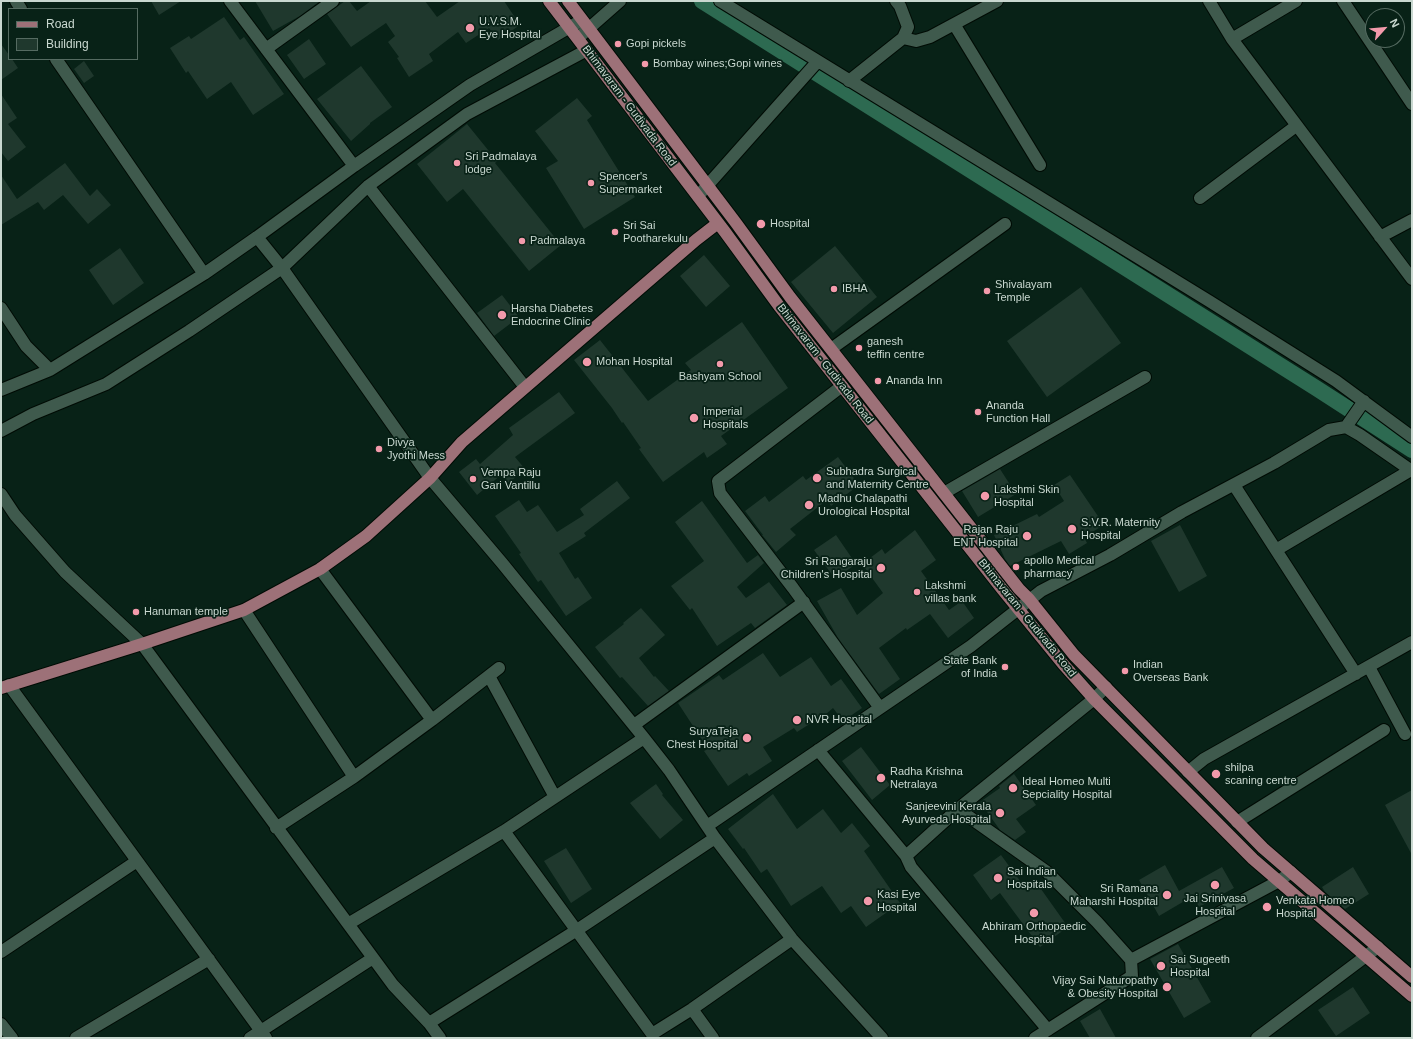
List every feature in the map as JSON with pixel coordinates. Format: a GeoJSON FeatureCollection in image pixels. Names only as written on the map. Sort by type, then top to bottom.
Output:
{"type":"FeatureCollection","features":[{"type":"Feature","properties":{"kind":"main road","name":"Bhimavaram - Gudivada Road"},"geometry":{"type":"LineString","coordinates":[[548,1],[568,28],[578,38],[698,196],[779,306],[997,583],[1063,664],[1094,699],[1253,859],[1412,996]]}},
{"type":"Feature","properties":{"kind":"main road","name":"Bhimavaram - Gudivada Road"},"geometry":{"type":"LineString","coordinates":[[568,1],[729,214],[790,298],[1019,589],[1074,655],[1263,848],[1412,977]]}},
{"type":"Feature","properties":{"kind":"main road"},"geometry":{"type":"LineString","coordinates":[[5,687],[244,610],[320,569],[366,536],[430,478],[462,442],[696,240],[718,223]]}},
{"type":"Feature","properties":{"kind":"street"},"geometry":{"type":"LineString","coordinates":[[230,1],[354,166]]}},
{"type":"Feature","properties":{"kind":"street"},"geometry":{"type":"LineString","coordinates":[[266,49],[333,1]]}},
{"type":"Feature","properties":{"kind":"street"},"geometry":{"type":"LineString","coordinates":[[1,390],[50,370],[204,274],[470,85],[568,28],[585,24],[620,1]]}},
{"type":"Feature","properties":{"kind":"street"},"geometry":{"type":"LineString","coordinates":[[720,1],[1209,301],[1336,381],[1412,437]]}},
{"type":"Feature","properties":{"kind":"street"},"geometry":{"type":"LineString","coordinates":[[850,81],[903,38],[908,27],[900,6],[896,1]]}},
{"type":"Feature","properties":{"kind":"street"},"geometry":{"type":"LineString","coordinates":[[903,38],[916,41],[930,37],[997,1]]}},
{"type":"Feature","properties":{"kind":"street"},"geometry":{"type":"LineString","coordinates":[[1209,1],[1232,39],[1412,279]]}},
{"type":"Feature","properties":{"kind":"street"},"geometry":{"type":"LineString","coordinates":[[1232,39],[1296,1]]}},
{"type":"Feature","properties":{"kind":"street"},"geometry":{"type":"LineString","coordinates":[[1343,1],[1412,104]]}},
{"type":"Feature","properties":{"kind":"street"},"geometry":{"type":"LineString","coordinates":[[578,38],[585,24]]}},
{"type":"Feature","properties":{"kind":"street"},"geometry":{"type":"LineString","coordinates":[[954,24],[1040,165]]}},
{"type":"Feature","properties":{"kind":"street"},"geometry":{"type":"LineString","coordinates":[[1,431],[33,414],[106,384],[189,332],[282,268],[368,186],[467,114],[587,50]]}},
{"type":"Feature","properties":{"kind":"street"},"geometry":{"type":"LineString","coordinates":[[57,60],[204,274]]}},
{"type":"Feature","properties":{"kind":"street"},"geometry":{"type":"LineString","coordinates":[[698,196],[818,62]]}},
{"type":"Feature","properties":{"kind":"street"},"geometry":{"type":"LineString","coordinates":[[1200,198],[1296,126]]}},
{"type":"Feature","properties":{"kind":"street"},"geometry":{"type":"LineString","coordinates":[[368,186],[525,387]]}},
{"type":"Feature","properties":{"kind":"street"},"geometry":{"type":"LineString","coordinates":[[718,223],[729,214]]}},
{"type":"Feature","properties":{"kind":"street"},"geometry":{"type":"LineString","coordinates":[[1380,237],[1412,220]]}},
{"type":"Feature","properties":{"kind":"street"},"geometry":{"type":"LineString","coordinates":[[831,349],[1005,224]]}},
{"type":"Feature","properties":{"kind":"street"},"geometry":{"type":"LineString","coordinates":[[257,237],[282,268],[430,478],[502,563],[634,725],[669,770],[715,838],[792,939],[882,1038]]}},
{"type":"Feature","properties":{"kind":"street"},"geometry":{"type":"LineString","coordinates":[[1,308],[26,346],[50,370]]}},
{"type":"Feature","properties":{"kind":"street"},"geometry":{"type":"LineString","coordinates":[[944,493],[1145,377]]}},
{"type":"Feature","properties":{"kind":"street"},"geometry":{"type":"LineString","coordinates":[[842,386],[718,481],[720,493],[804,602],[880,708]]}},
{"type":"Feature","properties":{"kind":"street"},"geometry":{"type":"LineString","coordinates":[[1346,427],[1363,402]]}},
{"type":"Feature","properties":{"kind":"street"},"geometry":{"type":"LineString","coordinates":[[707,826],[971,646],[1028,599],[1110,555],[1182,512],[1274,463],[1329,430],[1346,427],[1412,471],[1276,550]]}},
{"type":"Feature","properties":{"kind":"street"},"geometry":{"type":"LineString","coordinates":[[1234,484],[1356,674]]}},
{"type":"Feature","properties":{"kind":"street"},"geometry":{"type":"LineString","coordinates":[[1,494],[15,515],[65,572],[142,644],[393,985],[429,1023],[440,1038]]}},
{"type":"Feature","properties":{"kind":"street"},"geometry":{"type":"LineString","coordinates":[[320,569],[432,720]]}},
{"type":"Feature","properties":{"kind":"street"},"geometry":{"type":"LineString","coordinates":[[634,725],[804,602]]}},
{"type":"Feature","properties":{"kind":"street"},"geometry":{"type":"LineString","coordinates":[[244,610],[354,777]]}},
{"type":"Feature","properties":{"kind":"street"},"geometry":{"type":"LineString","coordinates":[[1188,772],[1204,759],[1412,642]]}},
{"type":"Feature","properties":{"kind":"street"},"geometry":{"type":"LineString","coordinates":[[1369,667],[1405,734]]}},
{"type":"Feature","properties":{"kind":"street"},"geometry":{"type":"LineString","coordinates":[[276,828],[354,777],[494,672],[555,797]]}},
{"type":"Feature","properties":{"kind":"street"},"geometry":{"type":"LineString","coordinates":[[5,687],[137,861],[264,1035]]}},
{"type":"Feature","properties":{"kind":"street"},"geometry":{"type":"LineString","coordinates":[[906,856],[958,809],[1094,699],[1106,687]]}},
{"type":"Feature","properties":{"kind":"street"},"geometry":{"type":"LineString","coordinates":[[1237,822],[1384,730]]}},
{"type":"Feature","properties":{"kind":"street"},"geometry":{"type":"LineString","coordinates":[[348,924],[504,831],[644,738]]}},
{"type":"Feature","properties":{"kind":"street"},"geometry":{"type":"LineString","coordinates":[[818,750],[906,856],[911,868],[1048,1030]]}},
{"type":"Feature","properties":{"kind":"street"},"geometry":{"type":"LineString","coordinates":[[958,809],[1047,872],[1097,922],[1131,960],[1132,976],[1035,1038]]}},
{"type":"Feature","properties":{"kind":"street"},"geometry":{"type":"LineString","coordinates":[[504,831],[577,930],[649,1036],[692,1009],[792,939]]}},
{"type":"Feature","properties":{"kind":"street"},"geometry":{"type":"LineString","coordinates":[[429,1023],[577,930],[715,838]]}},
{"type":"Feature","properties":{"kind":"street"},"geometry":{"type":"LineString","coordinates":[[1,952],[137,861]]}},
{"type":"Feature","properties":{"kind":"street"},"geometry":{"type":"LineString","coordinates":[[1131,960],[1279,881],[1291,872]]}},
{"type":"Feature","properties":{"kind":"street"},"geometry":{"type":"LineString","coordinates":[[1257,1038],[1367,957],[1378,947]]}},
{"type":"Feature","properties":{"kind":"street"},"geometry":{"type":"LineString","coordinates":[[250,1038],[264,1035],[373,958]]}},
{"type":"Feature","properties":{"kind":"street"},"geometry":{"type":"LineString","coordinates":[[76,1038],[209,959]]}},
{"type":"Feature","properties":{"kind":"street"},"geometry":{"type":"LineString","coordinates":[[692,1009],[713,1038]]}},
{"type":"Feature","properties":{"kind":"street"},"geometry":{"type":"LineString","coordinates":[[1,1024],[12,1038]]}},
{"type":"Feature","properties":{"kind":"building"},"geometry":{"type":"Polygon","coordinates":[[[151,1],[181,1],[159,15],[151,1]]]}},
{"type":"Feature","properties":{"kind":"building"},"geometry":{"type":"Polygon","coordinates":[[[255,1],[320,1],[300,16],[273,31],[255,1]]]}},
{"type":"Feature","properties":{"kind":"building"},"geometry":{"type":"Polygon","coordinates":[[[345,1],[349,1],[357,11],[371,1],[425,1],[437,17],[460,1],[504,1],[520,25],[498,40],[489,28],[466,43],[458,32],[429,54],[433,61],[409,77],[397,58],[399,57],[388,42],[395,36],[386,23],[351,47],[327,14],[345,1]]]}},
{"type":"Feature","properties":{"kind":"building"},"geometry":{"type":"Polygon","coordinates":[[[224,17],[240,40],[244,37],[284,94],[253,115],[231,82],[207,99],[188,71],[186,73],[170,48],[189,36],[191,39],[224,17]]]}},
{"type":"Feature","properties":{"kind":"building"},"geometry":{"type":"Polygon","coordinates":[[[309,39],[326,64],[304,79],[287,55],[309,39]]]}},
{"type":"Feature","properties":{"kind":"building"},"geometry":{"type":"Polygon","coordinates":[[[1,44],[8,54],[8,60],[13,60],[18,68],[1,80],[1,44]]]}},
{"type":"Feature","properties":{"kind":"building"},"geometry":{"type":"Polygon","coordinates":[[[84,61],[94,76],[84,83],[74,69],[84,61]]]}},
{"type":"Feature","properties":{"kind":"building"},"geometry":{"type":"Polygon","coordinates":[[[361,66],[392,107],[370,123],[351,141],[317,99],[361,66]]]}},
{"type":"Feature","properties":{"kind":"building"},"geometry":{"type":"Polygon","coordinates":[[[1,94],[17,118],[8,124],[26,147],[8,161],[1,152],[1,94]]]}},
{"type":"Feature","properties":{"kind":"building","name":"Spencer's Supermarket"},"geometry":{"type":"Polygon","coordinates":[[[577,98],[592,116],[587,120],[635,197],[584,229],[546,168],[558,161],[535,131],[577,98]]]}},
{"type":"Feature","properties":{"kind":"building"},"geometry":{"type":"Polygon","coordinates":[[[467,124],[497,161],[495,163],[561,245],[529,271],[463,189],[447,202],[417,164],[467,124]]]}},
{"type":"Feature","properties":{"kind":"building"},"geometry":{"type":"Polygon","coordinates":[[[65,163],[90,196],[97,189],[111,205],[88,224],[63,195],[44,210],[38,202],[1,225],[1,175],[17,199],[65,163]]]}},
{"type":"Feature","properties":{"kind":"building","name":"IBHA"},"geometry":{"type":"Polygon","coordinates":[[[835,246],[877,297],[833,333],[791,282],[835,246]]]}},
{"type":"Feature","properties":{"kind":"building"},"geometry":{"type":"Polygon","coordinates":[[[120,248],[144,283],[113,305],[89,270],[120,248]]]}},
{"type":"Feature","properties":{"kind":"building"},"geometry":{"type":"Polygon","coordinates":[[[704,255],[730,286],[706,307],[680,276],[704,255]]]}},
{"type":"Feature","properties":{"kind":"building"},"geometry":{"type":"Polygon","coordinates":[[[1081,287],[1121,343],[1047,397],[1007,341],[1081,287]]]}},
{"type":"Feature","properties":{"kind":"building"},"geometry":{"type":"Polygon","coordinates":[[[502,295],[519,317],[494,336],[477,313],[502,295]]]}},
{"type":"Feature","properties":{"kind":"building"},"geometry":{"type":"Polygon","coordinates":[[[742,322],[788,388],[721,436],[727,444],[707,458],[704,452],[663,482],[639,449],[641,448],[623,422],[622,423],[574,360],[600,340],[648,401],[691,370],[685,363],[742,322]]]}},
{"type":"Feature","properties":{"kind":"building"},"geometry":{"type":"Polygon","coordinates":[[[559,392],[575,413],[515,457],[525,469],[509,483],[501,475],[477,495],[459,472],[476,459],[480,464],[513,435],[509,428],[559,392]]]}},
{"type":"Feature","properties":{"kind":"building"},"geometry":{"type":"Polygon","coordinates":[[[838,457],[859,485],[831,506],[827,500],[790,529],[796,535],[776,552],[745,511],[765,496],[769,502],[803,476],[806,480],[838,457]]]}},
{"type":"Feature","properties":{"kind":"building"},"geometry":{"type":"Polygon","coordinates":[[[1000,469],[1016,494],[978,517],[962,491],[1000,469]]]}},
{"type":"Feature","properties":{"kind":"building"},"geometry":{"type":"Polygon","coordinates":[[[1070,475],[1104,525],[1084,537],[1087,543],[1069,554],[1061,541],[1010,566],[1005,559],[994,535],[1037,514],[1039,517],[1064,501],[1054,485],[1070,475]]]}},
{"type":"Feature","properties":{"kind":"building"},"geometry":{"type":"Polygon","coordinates":[[[617,481],[630,498],[584,533],[586,536],[559,553],[575,579],[578,577],[592,598],[566,616],[541,580],[538,582],[519,554],[521,553],[495,516],[519,500],[527,512],[538,505],[557,532],[584,515],[580,509],[617,481]]]}},
{"type":"Feature","properties":{"kind":"building"},"geometry":{"type":"Polygon","coordinates":[[[702,501],[747,563],[758,555],[764,563],[737,587],[746,598],[769,582],[787,605],[755,628],[751,623],[717,646],[692,608],[690,610],[671,586],[704,561],[675,522],[702,501]]]}},
{"type":"Feature","properties":{"kind":"building"},"geometry":{"type":"Polygon","coordinates":[[[1180,525],[1207,576],[1179,592],[1151,541],[1180,525]]]}},
{"type":"Feature","properties":{"kind":"building"},"geometry":{"type":"Polygon","coordinates":[[[915,530],[936,560],[921,571],[949,610],[962,601],[974,618],[948,638],[930,614],[907,630],[906,628],[879,648],[900,679],[879,694],[838,638],[817,601],[841,588],[857,615],[883,593],[862,564],[882,549],[885,554],[915,530]]]}},
{"type":"Feature","properties":{"kind":"building"},"geometry":{"type":"Polygon","coordinates":[[[836,535],[856,564],[835,579],[814,550],[836,535]]]}},
{"type":"Feature","properties":{"kind":"building"},"geometry":{"type":"Polygon","coordinates":[[[641,608],[665,635],[639,658],[654,677],[655,676],[669,691],[648,706],[622,677],[620,678],[595,647],[624,624],[623,623],[641,608]]]}},
{"type":"Feature","properties":{"kind":"building"},"geometry":{"type":"Polygon","coordinates":[[[763,653],[780,677],[811,657],[831,686],[841,679],[862,708],[843,721],[833,708],[818,721],[816,720],[797,732],[794,728],[763,747],[772,761],[749,776],[747,773],[728,786],[704,751],[708,749],[678,703],[719,675],[723,680],[763,653]]]}},
{"type":"Feature","properties":{"kind":"building"},"geometry":{"type":"Polygon","coordinates":[[[861,747],[890,785],[872,800],[842,761],[861,747]]]}},
{"type":"Feature","properties":{"kind":"building"},"geometry":{"type":"Polygon","coordinates":[[[1014,774],[1036,805],[1016,819],[1026,832],[1015,840],[1000,830],[980,802],[1000,788],[999,786],[1014,774]]]}},
{"type":"Feature","properties":{"kind":"building"},"geometry":{"type":"Polygon","coordinates":[[[656,784],[663,794],[662,795],[683,820],[660,839],[630,803],[656,784]]]}},
{"type":"Feature","properties":{"kind":"building"},"geometry":{"type":"Polygon","coordinates":[[[1412,790],[1412,855],[1385,805],[1412,790]]]}},
{"type":"Feature","properties":{"kind":"building"},"geometry":{"type":"Polygon","coordinates":[[[773,794],[797,829],[823,809],[841,833],[852,823],[870,846],[864,851],[900,903],[866,927],[851,906],[841,913],[822,886],[791,906],[767,869],[761,873],[744,848],[743,849],[728,829],[773,794]]]}},
{"type":"Feature","properties":{"kind":"building"},"geometry":{"type":"Polygon","coordinates":[[[566,848],[592,889],[571,903],[544,861],[566,848]]]}},
{"type":"Feature","properties":{"kind":"building"},"geometry":{"type":"Polygon","coordinates":[[[1001,855],[1026,889],[1036,882],[1068,927],[1040,947],[1000,893],[991,900],[973,875],[1001,855]]]}},
{"type":"Feature","properties":{"kind":"building"},"geometry":{"type":"Polygon","coordinates":[[[1165,865],[1179,891],[1222,867],[1234,888],[1199,907],[1193,896],[1159,916],[1139,880],[1165,865]]]}},
{"type":"Feature","properties":{"kind":"building"},"geometry":{"type":"Polygon","coordinates":[[[1353,867],[1369,894],[1345,909],[1325,892],[1322,887],[1353,867]]]}},
{"type":"Feature","properties":{"kind":"building"},"geometry":{"type":"Polygon","coordinates":[[[1178,944],[1211,1002],[1184,1018],[1150,959],[1178,944]]]}},
{"type":"Feature","properties":{"kind":"building"},"geometry":{"type":"Polygon","coordinates":[[[1353,987],[1370,1013],[1336,1036],[1318,1010],[1353,987]]]}},
{"type":"Feature","properties":{"kind":"building"},"geometry":{"type":"Polygon","coordinates":[[[1100,1009],[1116,1038],[1090,1038],[1080,1021],[1100,1009]]]}},
{"type":"Feature","properties":{"kind":"waterway"},"geometry":{"type":"LineString","coordinates":[[702,1],[1412,450]]}},
{"type":"Feature","properties":{"kind":"place","name":"U.V.S.M. Eye Hospital"},"geometry":{"type":"Point","coordinates":[470,28]}},
{"type":"Feature","properties":{"kind":"place","name":"Gopi pickels"},"geometry":{"type":"Point","coordinates":[618,44]}},
{"type":"Feature","properties":{"kind":"place","name":"Bombay wines;Gopi wines"},"geometry":{"type":"Point","coordinates":[645,64]}},
{"type":"Feature","properties":{"kind":"place","name":"Sri Padmalaya lodge"},"geometry":{"type":"Point","coordinates":[457,163]}},
{"type":"Feature","properties":{"kind":"place","name":"Spencer's Supermarket"},"geometry":{"type":"Point","coordinates":[591,183]}},
{"type":"Feature","properties":{"kind":"place","name":"Hospital"},"geometry":{"type":"Point","coordinates":[761,224]}},
{"type":"Feature","properties":{"kind":"place","name":"Sri Sai Pootharekulu"},"geometry":{"type":"Point","coordinates":[615,232]}},
{"type":"Feature","properties":{"kind":"place","name":"Padmalaya"},"geometry":{"type":"Point","coordinates":[522,241]}},
{"type":"Feature","properties":{"kind":"place","name":"IBHA"},"geometry":{"type":"Point","coordinates":[834,289]}},
{"type":"Feature","properties":{"kind":"place","name":"Shivalayam Temple"},"geometry":{"type":"Point","coordinates":[987,291]}},
{"type":"Feature","properties":{"kind":"place","name":"Harsha Diabetes Endocrine Clinic"},"geometry":{"type":"Point","coordinates":[502,315]}},
{"type":"Feature","properties":{"kind":"place","name":"ganesh teffin centre"},"geometry":{"type":"Point","coordinates":[859,348]}},
{"type":"Feature","properties":{"kind":"place","name":"Mohan Hospital"},"geometry":{"type":"Point","coordinates":[587,362]}},
{"type":"Feature","properties":{"kind":"place","name":"Bashyam School"},"geometry":{"type":"Point","coordinates":[720,364]}},
{"type":"Feature","properties":{"kind":"place","name":"Ananda Inn"},"geometry":{"type":"Point","coordinates":[878,381]}},
{"type":"Feature","properties":{"kind":"place","name":"Ananda Function Hall"},"geometry":{"type":"Point","coordinates":[978,412]}},
{"type":"Feature","properties":{"kind":"place","name":"Imperial Hospitals"},"geometry":{"type":"Point","coordinates":[694,418]}},
{"type":"Feature","properties":{"kind":"place","name":"Divya Jyothi Mess"},"geometry":{"type":"Point","coordinates":[379,449]}},
{"type":"Feature","properties":{"kind":"place","name":"Subhadra Surgical and Maternity Centre"},"geometry":{"type":"Point","coordinates":[817,478]}},
{"type":"Feature","properties":{"kind":"place","name":"Vempa Raju Gari Vantillu"},"geometry":{"type":"Point","coordinates":[473,479]}},
{"type":"Feature","properties":{"kind":"place","name":"Lakshmi Skin Hospital"},"geometry":{"type":"Point","coordinates":[985,496]}},
{"type":"Feature","properties":{"kind":"place","name":"Madhu Chalapathi Urological Hospital"},"geometry":{"type":"Point","coordinates":[809,505]}},
{"type":"Feature","properties":{"kind":"place","name":"S.V.R. Maternity Hospital"},"geometry":{"type":"Point","coordinates":[1072,529]}},
{"type":"Feature","properties":{"kind":"place","name":"Rajan Raju ENT Hospital"},"geometry":{"type":"Point","coordinates":[1027,536]}},
{"type":"Feature","properties":{"kind":"place","name":"apollo Medical pharmacy"},"geometry":{"type":"Point","coordinates":[1016,567]}},
{"type":"Feature","properties":{"kind":"place","name":"Sri Rangaraju Children's Hospital"},"geometry":{"type":"Point","coordinates":[881,568]}},
{"type":"Feature","properties":{"kind":"place","name":"Lakshmi villas bank"},"geometry":{"type":"Point","coordinates":[917,592]}},
{"type":"Feature","properties":{"kind":"place","name":"Hanuman temple"},"geometry":{"type":"Point","coordinates":[136,612]}},
{"type":"Feature","properties":{"kind":"place","name":"State Bank of India"},"geometry":{"type":"Point","coordinates":[1005,667]}},
{"type":"Feature","properties":{"kind":"place","name":"Indian Overseas Bank"},"geometry":{"type":"Point","coordinates":[1125,671]}},
{"type":"Feature","properties":{"kind":"place","name":"NVR Hospital"},"geometry":{"type":"Point","coordinates":[797,720]}},
{"type":"Feature","properties":{"kind":"place","name":"SuryaTeja Chest Hospital"},"geometry":{"type":"Point","coordinates":[747,738]}},
{"type":"Feature","properties":{"kind":"place","name":"shilpa scaning centre"},"geometry":{"type":"Point","coordinates":[1216,774]}},
{"type":"Feature","properties":{"kind":"place","name":"Radha Krishna Netralaya"},"geometry":{"type":"Point","coordinates":[881,778]}},
{"type":"Feature","properties":{"kind":"place","name":"Ideal Homeo Multi Sepciality Hospital"},"geometry":{"type":"Point","coordinates":[1013,788]}},
{"type":"Feature","properties":{"kind":"place","name":"Sanjeevini Kerala Ayurveda Hospital"},"geometry":{"type":"Point","coordinates":[1000,813]}},
{"type":"Feature","properties":{"kind":"place","name":"Sai Indian Hospitals"},"geometry":{"type":"Point","coordinates":[998,878]}},
{"type":"Feature","properties":{"kind":"place","name":"Jai Srinivasa Hospital"},"geometry":{"type":"Point","coordinates":[1215,885]}},
{"type":"Feature","properties":{"kind":"place","name":"Sri Ramana Maharshi Hospital"},"geometry":{"type":"Point","coordinates":[1167,895]}},
{"type":"Feature","properties":{"kind":"place","name":"Kasi Eye Hospital"},"geometry":{"type":"Point","coordinates":[868,901]}},
{"type":"Feature","properties":{"kind":"place","name":"Venkata Homeo Hospital"},"geometry":{"type":"Point","coordinates":[1267,907]}},
{"type":"Feature","properties":{"kind":"place","name":"Abhiram Orthopaedic Hospital"},"geometry":{"type":"Point","coordinates":[1034,913]}},
{"type":"Feature","properties":{"kind":"place","name":"Sai Sugeeth Hospital"},"geometry":{"type":"Point","coordinates":[1161,966]}},
{"type":"Feature","properties":{"kind":"place","name":"Vijay Sai Naturopathy & Obesity Hospital"},"geometry":{"type":"Point","coordinates":[1167,987]}}]}
